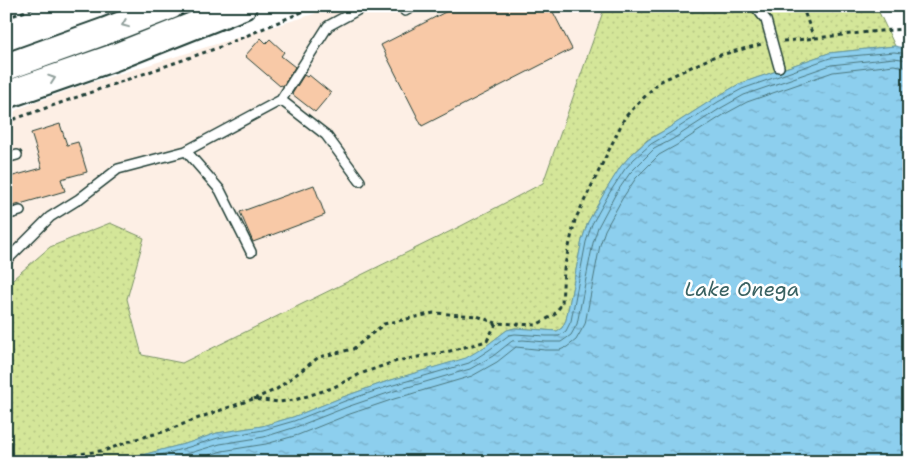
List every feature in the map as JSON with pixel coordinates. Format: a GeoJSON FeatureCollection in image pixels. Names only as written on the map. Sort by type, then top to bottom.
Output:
{"type":"FeatureCollection","features":[{"type":"Feature","properties":{"kind":"main road"},"geometry":{"type":"LineString","coordinates":[[6,67],[106,32],[170,6]]}},
{"type":"Feature","properties":{"kind":"main road"},"geometry":{"type":"LineString","coordinates":[[6,95],[115,57],[242,6]]}},
{"type":"Feature","properties":{"kind":"lane"},"geometry":{"type":"LineString","coordinates":[[6,262],[50,217],[118,169],[186,151],[281,100],[328,26],[365,6]]}},
{"type":"Feature","properties":{"kind":"lane"},"geometry":{"type":"LineString","coordinates":[[403,6],[405,11],[414,6]]}},
{"type":"Feature","properties":{"kind":"lane"},"geometry":{"type":"LineString","coordinates":[[755,6],[766,20],[779,67]]}},
{"type":"Feature","properties":{"kind":"lane"},"geometry":{"type":"LineString","coordinates":[[281,100],[326,135],[360,181]]}},
{"type":"Feature","properties":{"kind":"lane"},"geometry":{"type":"LineString","coordinates":[[186,151],[220,190],[251,252]]}},
{"type":"Feature","properties":{"kind":"lane"},"geometry":{"type":"LineString","coordinates":[[6,158],[17,155]]}},
{"type":"Feature","properties":{"kind":"lane"},"geometry":{"type":"LineString","coordinates":[[6,215],[20,211]]}},
{"type":"Feature","properties":{"kind":"path"},"geometry":{"type":"LineString","coordinates":[[6,18],[40,6]]}},
{"type":"Feature","properties":{"kind":"path"},"geometry":{"type":"LineString","coordinates":[[6,122],[220,47],[316,6]]}},
{"type":"Feature","properties":{"kind":"path"},"geometry":{"type":"LineString","coordinates":[[802,6],[814,39]]}},
{"type":"Feature","properties":{"kind":"path"},"geometry":{"type":"LineString","coordinates":[[51,462],[80,454],[106,450],[163,432],[253,399],[277,389],[319,357],[353,349],[384,324],[434,313],[477,316],[496,323],[536,325],[554,316],[562,304],[564,269],[575,220],[625,116],[659,82],[714,57],[772,42],[814,39],[880,30],[909,29]]}},
{"type":"Feature","properties":{"kind":"path"},"geometry":{"type":"LineString","coordinates":[[253,399],[279,402],[295,400],[332,388],[360,374],[397,361],[450,351],[487,341],[496,323]]}},
{"type":"Feature","properties":{"kind":"shaded area"},"geometry":{"type":"Polygon","coordinates":[[[326,6],[605,6],[543,183],[461,226],[182,363],[143,356],[127,299],[144,238],[50,247],[6,285],[6,117],[20,108],[83,85],[314,14],[326,6]]]}},
{"type":"Feature","properties":{"kind":"green space"},"geometry":{"type":"Polygon","coordinates":[[[605,6],[876,6],[895,46],[829,53],[739,84],[647,140],[621,166],[588,222],[582,240],[566,320],[562,328],[557,331],[515,328],[507,330],[467,358],[388,381],[293,417],[262,426],[217,433],[188,443],[120,461],[6,462],[6,285],[50,247],[110,223],[144,238],[127,299],[142,355],[182,363],[461,226],[543,183],[605,6]]]}},
{"type":"Feature","properties":{"kind":"water","name":"Lake Onega"},"geometry":{"type":"Polygon","coordinates":[[[895,46],[909,49],[909,462],[115,462],[188,443],[217,433],[262,426],[293,417],[388,381],[466,358],[507,330],[515,328],[557,331],[562,328],[566,320],[582,240],[588,222],[621,166],[648,140],[739,84],[829,53],[895,46]]]}},
{"type":"Feature","properties":{"kind":"building"},"geometry":{"type":"Polygon","coordinates":[[[457,6],[550,6],[572,49],[422,126],[381,45],[457,6]]]}},
{"type":"Feature","properties":{"kind":"building"},"geometry":{"type":"Polygon","coordinates":[[[261,38],[266,43],[270,39],[284,52],[281,56],[295,67],[283,86],[280,86],[245,56],[261,38]]]}},
{"type":"Feature","properties":{"kind":"building"},"geometry":{"type":"Polygon","coordinates":[[[304,75],[307,77],[309,75],[331,93],[315,112],[292,94],[304,75]]]}},
{"type":"Feature","properties":{"kind":"building"},"geometry":{"type":"Polygon","coordinates":[[[60,124],[67,145],[78,142],[87,172],[61,179],[65,191],[6,208],[6,178],[42,168],[31,133],[60,124]]]}},
{"type":"Feature","properties":{"kind":"building"},"geometry":{"type":"Polygon","coordinates":[[[314,185],[325,215],[253,242],[240,212],[314,185]]]}}]}
